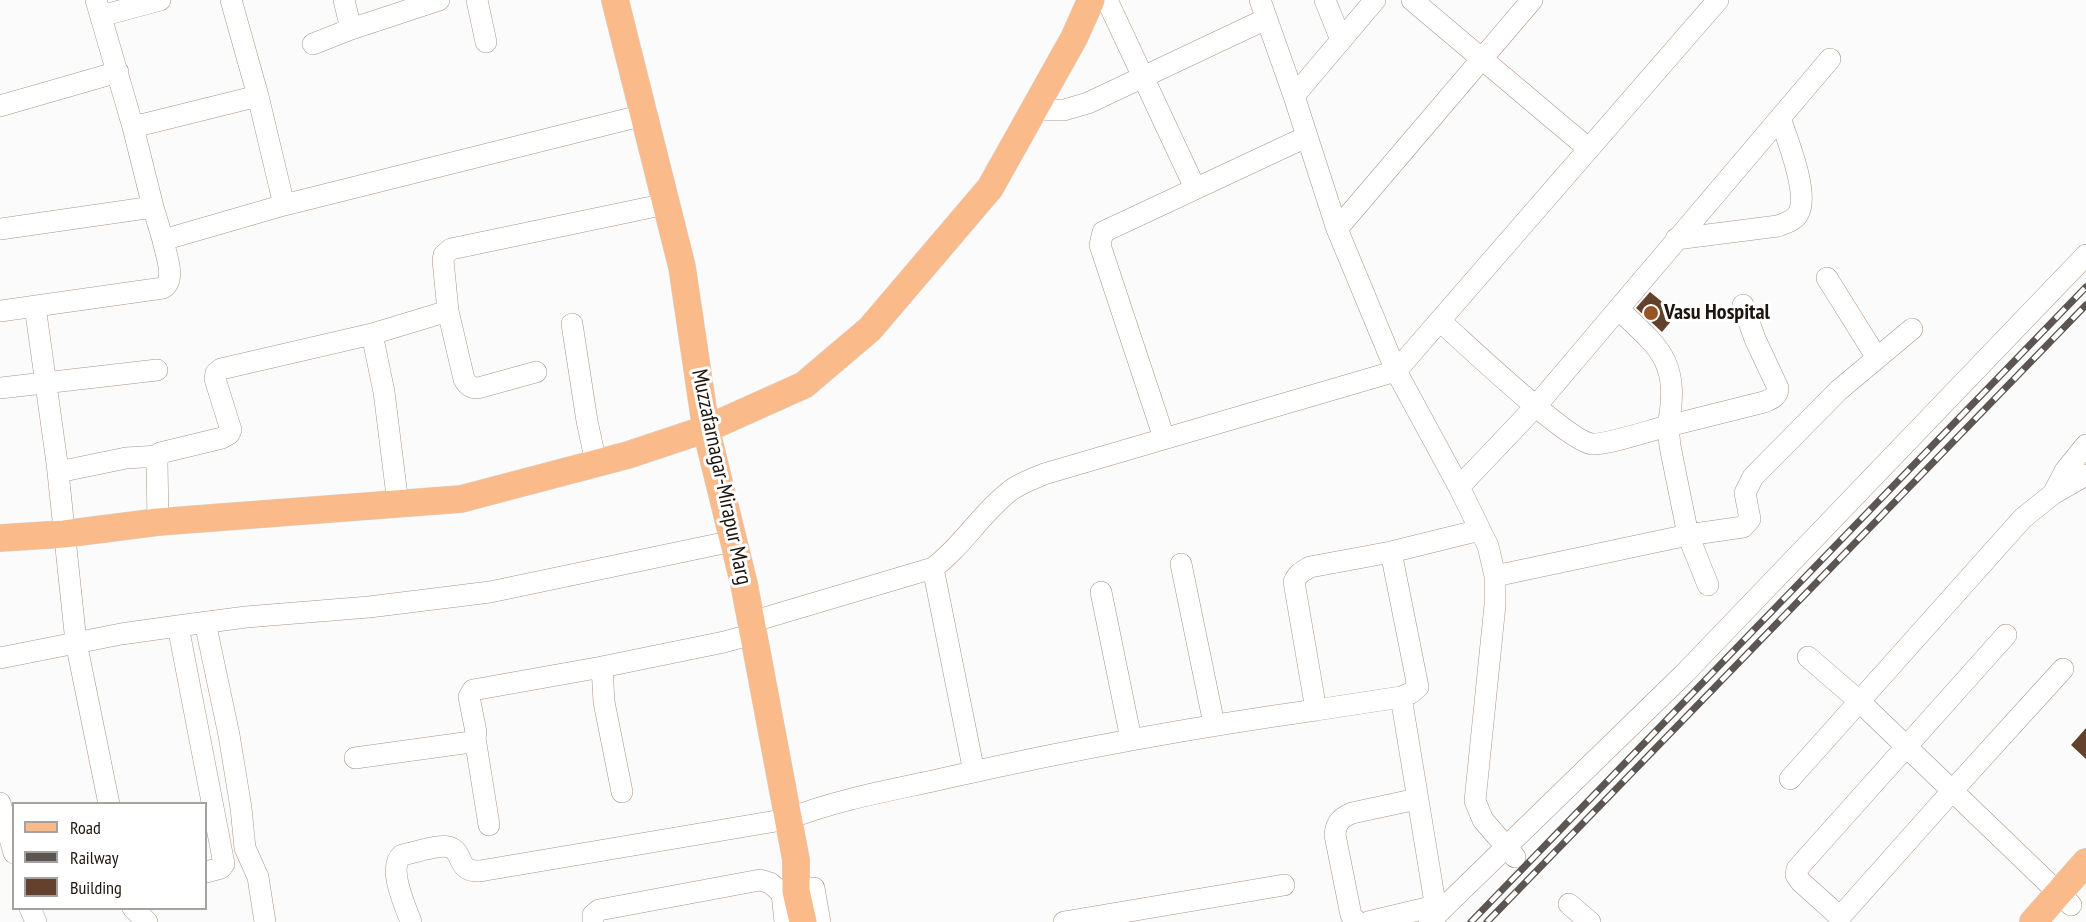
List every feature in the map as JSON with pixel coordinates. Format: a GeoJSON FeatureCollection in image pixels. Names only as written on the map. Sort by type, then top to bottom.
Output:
{"type":"FeatureCollection","features":[{"type":"Feature","properties":{"kind":"main road","name":"Muzzafarnagar-Mirapur Marg"},"geometry":{"type":"LineString","coordinates":[[615,0],[682,267],[706,429],[752,628],[796,860],[789,892],[803,922]]}},
{"type":"Feature","properties":{"kind":"main road"},"geometry":{"type":"LineString","coordinates":[[0,538],[64,534],[158,522],[461,499],[596,463],[706,429],[804,385],[870,329],[990,188],[1074,38],[1091,0]]}},
{"type":"Feature","properties":{"kind":"main road"},"geometry":{"type":"LineString","coordinates":[[2033,922],[2068,902],[2086,862]]}},
{"type":"Feature","properties":{"kind":"street"},"geometry":{"type":"LineString","coordinates":[[0,311],[167,286],[170,279],[163,240],[99,8],[160,0]]}},
{"type":"Feature","properties":{"kind":"street"},"geometry":{"type":"LineString","coordinates":[[231,0],[258,96],[284,205]]}},
{"type":"Feature","properties":{"kind":"street"},"geometry":{"type":"LineString","coordinates":[[344,0],[351,29]]}},
{"type":"Feature","properties":{"kind":"street"},"geometry":{"type":"LineString","coordinates":[[313,44],[401,6],[439,0]]}},
{"type":"Feature","properties":{"kind":"street"},"geometry":{"type":"LineString","coordinates":[[477,0],[486,42]]}},
{"type":"Feature","properties":{"kind":"street"},"geometry":{"type":"LineString","coordinates":[[1107,0],[1195,188]]}},
{"type":"Feature","properties":{"kind":"street"},"geometry":{"type":"LineString","coordinates":[[1324,0],[1341,40]]}},
{"type":"Feature","properties":{"kind":"street"},"geometry":{"type":"LineString","coordinates":[[1294,96],[1375,0]]}},
{"type":"Feature","properties":{"kind":"street"},"geometry":{"type":"LineString","coordinates":[[1412,0],[1589,149]]}},
{"type":"Feature","properties":{"kind":"street"},"geometry":{"type":"LineString","coordinates":[[1336,230],[1532,0]]}},
{"type":"Feature","properties":{"kind":"street"},"geometry":{"type":"LineString","coordinates":[[489,825],[469,697],[471,691],[724,642],[752,628],[933,568],[952,554],[997,502],[1023,483],[1044,474],[1396,371],[1718,0]]}},
{"type":"Feature","properties":{"kind":"street"},"geometry":{"type":"LineString","coordinates":[[1033,110],[1075,108],[1143,77],[1263,10],[1294,96],[1336,230],[1396,371],[1488,546],[1494,576],[1496,605],[1474,795],[1477,810],[1483,820],[1510,852]]}},
{"type":"Feature","properties":{"kind":"street"},"geometry":{"type":"LineString","coordinates":[[1459,487],[1536,406],[1830,59]]}},
{"type":"Feature","properties":{"kind":"street"},"geometry":{"type":"LineString","coordinates":[[0,106],[117,72]]}},
{"type":"Feature","properties":{"kind":"street"},"geometry":{"type":"LineString","coordinates":[[133,127],[258,96]]}},
{"type":"Feature","properties":{"kind":"street"},"geometry":{"type":"LineString","coordinates":[[163,240],[284,205],[644,115]]}},
{"type":"Feature","properties":{"kind":"street"},"geometry":{"type":"LineString","coordinates":[[1676,239],[1778,226],[1798,214],[1801,199],[1800,184],[1780,118]]}},
{"type":"Feature","properties":{"kind":"street"},"geometry":{"type":"LineString","coordinates":[[1164,438],[1100,245],[1103,232],[1306,137]]}},
{"type":"Feature","properties":{"kind":"street"},"geometry":{"type":"LineString","coordinates":[[536,372],[478,388],[471,387],[464,379],[448,311],[442,260],[444,255],[451,249],[666,204]]}},
{"type":"Feature","properties":{"kind":"street"},"geometry":{"type":"LineString","coordinates":[[0,229],[153,207]]}},
{"type":"Feature","properties":{"kind":"street"},"geometry":{"type":"LineString","coordinates":[[1368,922],[1434,914],[1510,852],[2086,255]]}},
{"type":"Feature","properties":{"kind":"street"},"geometry":{"type":"LineString","coordinates":[[1827,278],[1877,358]]}},
{"type":"Feature","properties":{"kind":"street"},"geometry":{"type":"LineString","coordinates":[[1440,321],[1571,434],[1592,444],[1599,444],[1764,402],[1774,397],[1778,393],[1778,388],[1755,339],[1743,305]]}},
{"type":"Feature","properties":{"kind":"street"},"geometry":{"type":"LineString","coordinates":[[35,306],[47,382],[76,642],[110,802]]}},
{"type":"Feature","properties":{"kind":"street"},"geometry":{"type":"LineString","coordinates":[[1618,309],[1653,341],[1667,364],[1672,378],[1668,426],[1670,446],[1688,535],[1708,585]]}},
{"type":"Feature","properties":{"kind":"street"},"geometry":{"type":"LineString","coordinates":[[68,470],[126,458],[159,456],[164,451],[222,438],[229,434],[230,425],[214,379],[216,373],[221,369],[372,334],[448,311]]}},
{"type":"Feature","properties":{"kind":"street"},"geometry":{"type":"LineString","coordinates":[[572,324],[596,463]]}},
{"type":"Feature","properties":{"kind":"street"},"geometry":{"type":"LineString","coordinates":[[1494,576],[1688,535],[1743,527],[1750,519],[1745,493],[1753,477],[1839,390],[1912,329]]}},
{"type":"Feature","properties":{"kind":"street"},"geometry":{"type":"LineString","coordinates":[[372,334],[384,392],[398,504]]}},
{"type":"Feature","properties":{"kind":"street"},"geometry":{"type":"LineString","coordinates":[[0,388],[157,369]]}},
{"type":"Feature","properties":{"kind":"street"},"geometry":{"type":"LineString","coordinates":[[2053,494],[2065,471],[2086,445]]}},
{"type":"Feature","properties":{"kind":"street"},"geometry":{"type":"LineString","coordinates":[[158,522],[159,456]]}},
{"type":"Feature","properties":{"kind":"street"},"geometry":{"type":"LineString","coordinates":[[1790,778],[2023,518],[2053,494],[2086,475]]}},
{"type":"Feature","properties":{"kind":"street"},"geometry":{"type":"LineString","coordinates":[[1316,710],[1294,582],[1296,577],[1310,567],[1391,552],[1480,530]]}},
{"type":"Feature","properties":{"kind":"street"},"geometry":{"type":"LineString","coordinates":[[0,658],[76,642],[205,622],[369,607],[490,592],[733,541]]}},
{"type":"Feature","properties":{"kind":"street"},"geometry":{"type":"LineString","coordinates":[[411,922],[397,882],[395,868],[402,855],[450,847],[455,850],[465,869],[480,871],[788,819],[818,807],[1131,739],[1214,724],[1401,697],[1416,690],[1418,682],[1391,552]]}},
{"type":"Feature","properties":{"kind":"street"},"geometry":{"type":"LineString","coordinates":[[1181,564],[1214,724]]}},
{"type":"Feature","properties":{"kind":"street"},"geometry":{"type":"LineString","coordinates":[[933,568],[974,772]]}},
{"type":"Feature","properties":{"kind":"street"},"geometry":{"type":"LineString","coordinates":[[1101,592],[1131,739]]}},
{"type":"Feature","properties":{"kind":"street"},"geometry":{"type":"LineString","coordinates":[[205,622],[242,808],[245,848],[258,877],[265,922]]}},
{"type":"Feature","properties":{"kind":"street"},"geometry":{"type":"LineString","coordinates":[[178,626],[224,864],[221,868],[207,872]]}},
{"type":"Feature","properties":{"kind":"street"},"geometry":{"type":"LineString","coordinates":[[2006,636],[1796,872],[1801,882],[1840,920],[1953,790],[2063,669]]}},
{"type":"Feature","properties":{"kind":"street"},"geometry":{"type":"LineString","coordinates":[[1808,657],[1907,746],[2068,902]]}},
{"type":"Feature","properties":{"kind":"street"},"geometry":{"type":"LineString","coordinates":[[602,667],[604,702],[622,792]]}},
{"type":"Feature","properties":{"kind":"street"},"geometry":{"type":"LineString","coordinates":[[1401,697],[1434,914]]}},
{"type":"Feature","properties":{"kind":"street"},"geometry":{"type":"LineString","coordinates":[[355,758],[471,742],[475,738]]}},
{"type":"Feature","properties":{"kind":"street"},"geometry":{"type":"LineString","coordinates":[[1357,922],[1351,915],[1335,835],[1338,821],[1352,813],[1417,800]]}},
{"type":"Feature","properties":{"kind":"street"},"geometry":{"type":"LineString","coordinates":[[0,803],[12,846]]}},
{"type":"Feature","properties":{"kind":"street"},"geometry":{"type":"LineString","coordinates":[[593,922],[593,915],[598,910],[760,880],[789,892],[814,888],[820,922]]}},
{"type":"Feature","properties":{"kind":"street"},"geometry":{"type":"LineString","coordinates":[[1064,922],[1284,885]]}},
{"type":"Feature","properties":{"kind":"street"},"geometry":{"type":"LineString","coordinates":[[785,922],[789,892]]}},
{"type":"Feature","properties":{"kind":"street"},"geometry":{"type":"LineString","coordinates":[[1569,904],[1590,922]]}},
{"type":"Feature","properties":{"kind":"street"},"geometry":{"type":"LineString","coordinates":[[134,910],[147,922]]}},
{"type":"Feature","properties":{"kind":"building"},"geometry":{"type":"Polygon","coordinates":[[[1650,292],[1677,314],[1662,332],[1636,308],[1650,292]]]}},
{"type":"Feature","properties":{"kind":"building"},"geometry":{"type":"Polygon","coordinates":[[[2086,728],[2086,759],[2071,745],[2086,728]]]}},
{"type":"Feature","properties":{"kind":"railway"},"geometry":{"type":"LineString","coordinates":[[1471,922],[2086,287]]}},
{"type":"Feature","properties":{"kind":"railway"},"geometry":{"type":"LineString","coordinates":[[1487,922],[2086,305]]}},
{"type":"Feature","properties":{"kind":"place","name":"Vasu Hospital"},"geometry":{"type":"Point","coordinates":[1651,313]}}]}
